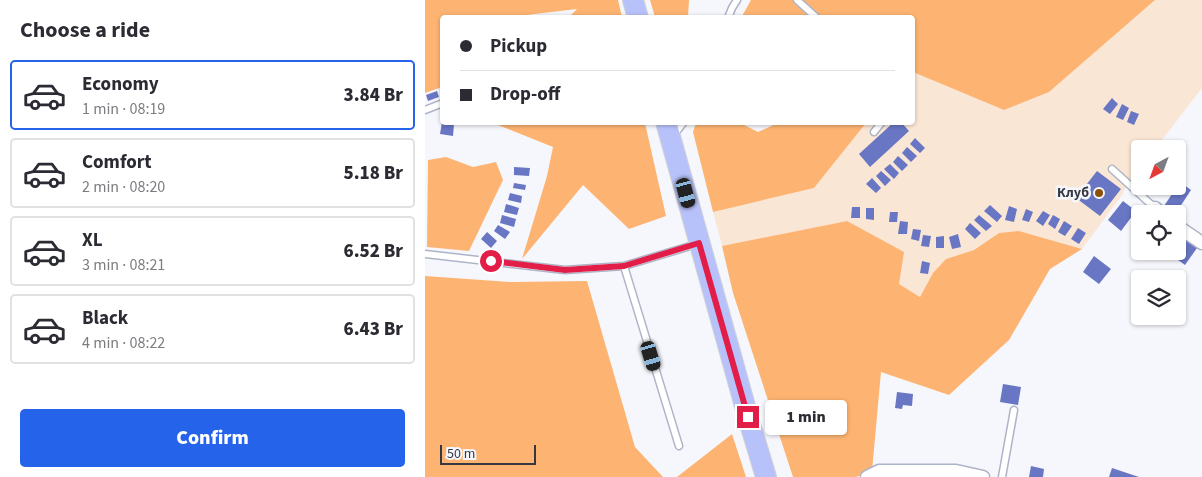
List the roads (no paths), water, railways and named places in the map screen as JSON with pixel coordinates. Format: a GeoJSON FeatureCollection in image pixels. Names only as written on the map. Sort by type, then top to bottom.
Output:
{"type":"FeatureCollection","features":[{"type":"Feature","properties":{"kind":"main road"},"geometry":{"type":"LineString","coordinates":[[633,0],[637,15]]}},
{"type":"Feature","properties":{"kind":"main road"},"geometry":{"type":"LineString","coordinates":[[668,130],[766,477]]}},
{"type":"Feature","properties":{"kind":"street"},"geometry":{"type":"LineString","coordinates":[[1186,232],[1202,243]]}},
{"type":"Feature","properties":{"kind":"street"},"geometry":{"type":"LineString","coordinates":[[867,477],[879,471],[957,471],[982,477]]}},
{"type":"Feature","properties":{"kind":"lane"},"geometry":{"type":"LineString","coordinates":[[729,15],[737,0]]}},
{"type":"Feature","properties":{"kind":"lane"},"geometry":{"type":"LineString","coordinates":[[797,0],[814,15]]}},
{"type":"Feature","properties":{"kind":"lane"},"geometry":{"type":"LineString","coordinates":[[425,110],[440,104]]}},
{"type":"Feature","properties":{"kind":"lane"},"geometry":{"type":"LineString","coordinates":[[874,132],[880,125]]}},
{"type":"Feature","properties":{"kind":"lane"},"geometry":{"type":"LineString","coordinates":[[1112,169],[1152,205]]}},
{"type":"Feature","properties":{"kind":"lane"},"geometry":{"type":"LineString","coordinates":[[425,254],[565,270],[624,266],[699,243]]}},
{"type":"Feature","properties":{"kind":"lane"},"geometry":{"type":"LineString","coordinates":[[624,266],[679,446]]}},
{"type":"Feature","properties":{"kind":"lane"},"geometry":{"type":"LineString","coordinates":[[1002,477],[1014,410]]}},
{"type":"Feature","properties":{"kind":"place","name":"Клуб"},"geometry":{"type":"Point","coordinates":[1099,193]}}]}
